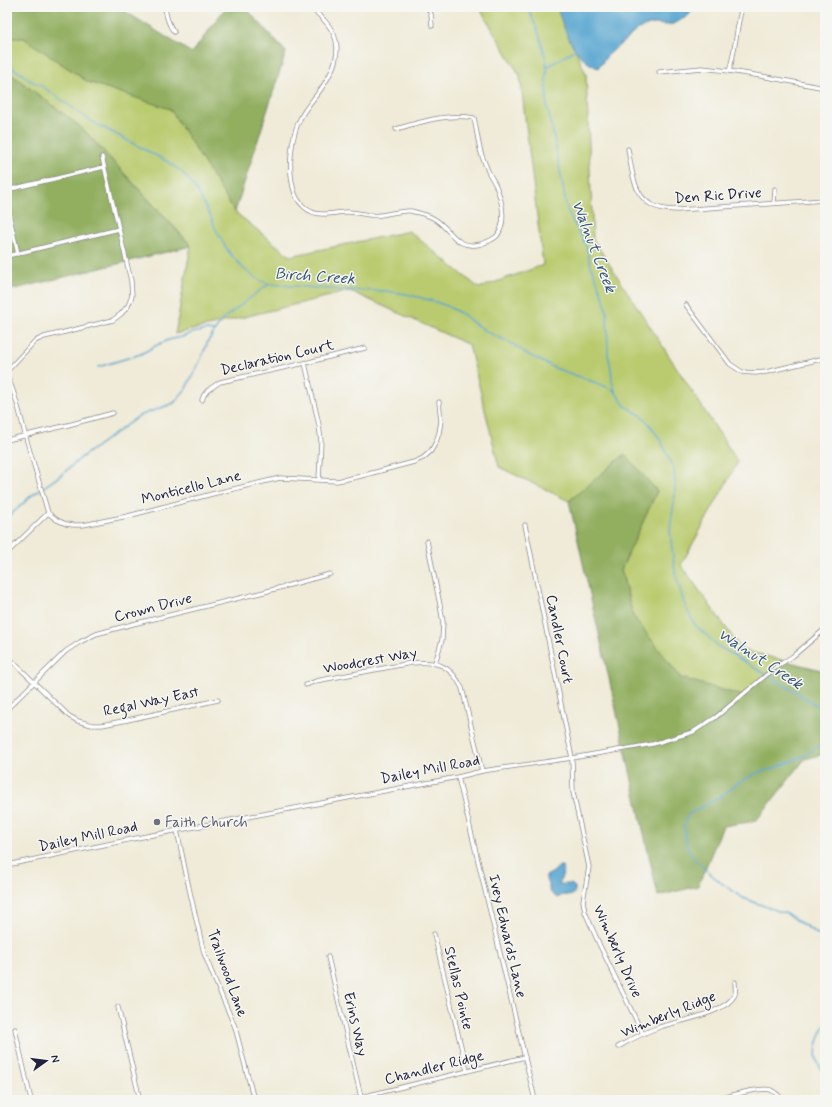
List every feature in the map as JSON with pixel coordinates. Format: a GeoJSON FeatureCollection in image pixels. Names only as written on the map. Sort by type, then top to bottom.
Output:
{"type":"FeatureCollection","features":[{"type":"Feature","properties":{"kind":"street"},"geometry":{"type":"LineString","coordinates":[[165,7],[169,25],[174,32]]}},
{"type":"Feature","properties":{"kind":"street"},"geometry":{"type":"LineString","coordinates":[[309,7],[329,25],[336,41],[337,54],[333,69],[321,89],[303,113],[294,134],[291,172],[293,188],[300,203],[311,212],[323,214],[350,212],[379,216],[408,211],[419,213],[432,217],[443,225],[459,242],[468,245],[477,245],[489,242],[496,236],[502,227],[503,215],[501,201],[496,186],[482,156],[474,118],[463,116],[438,119],[396,129]]}},
{"type":"Feature","properties":{"kind":"street"},"geometry":{"type":"LineString","coordinates":[[427,7],[431,14],[432,26]]}},
{"type":"Feature","properties":{"kind":"street"},"geometry":{"type":"LineString","coordinates":[[729,70],[733,58],[738,22],[742,7]]}},
{"type":"Feature","properties":{"kind":"street"},"geometry":{"type":"LineString","coordinates":[[659,72],[702,68],[729,70],[825,88]]}},
{"type":"Feature","properties":{"kind":"street","name":"Den Ric Drive"},"geometry":{"type":"LineString","coordinates":[[628,149],[632,173],[638,190],[644,200],[655,207],[666,210],[825,200]]}},
{"type":"Feature","properties":{"kind":"street"},"geometry":{"type":"LineString","coordinates":[[7,371],[34,342],[55,334],[113,320],[128,306],[132,296],[131,281],[102,157]]}},
{"type":"Feature","properties":{"kind":"street"},"geometry":{"type":"LineString","coordinates":[[7,190],[104,167]]}},
{"type":"Feature","properties":{"kind":"street"},"geometry":{"type":"LineString","coordinates":[[774,203],[775,189]]}},
{"type":"Feature","properties":{"kind":"street"},"geometry":{"type":"LineString","coordinates":[[7,205],[18,254]]}},
{"type":"Feature","properties":{"kind":"street"},"geometry":{"type":"LineString","coordinates":[[7,256],[119,229]]}},
{"type":"Feature","properties":{"kind":"street"},"geometry":{"type":"LineString","coordinates":[[686,305],[730,364],[742,372],[766,372],[825,358]]}},
{"type":"Feature","properties":{"kind":"street","name":"Declaration Court"},"geometry":{"type":"LineString","coordinates":[[202,400],[208,390],[220,382],[365,348]]}},
{"type":"Feature","properties":{"kind":"street"},"geometry":{"type":"LineString","coordinates":[[305,363],[320,425],[321,441],[319,479]]}},
{"type":"Feature","properties":{"kind":"street"},"geometry":{"type":"LineString","coordinates":[[7,376],[12,384],[17,400],[48,513],[7,553]]}},
{"type":"Feature","properties":{"kind":"street","name":"Monticello Lane"},"geometry":{"type":"LineString","coordinates":[[48,513],[57,520],[66,524],[84,525],[128,516],[280,478],[319,479],[328,481],[344,479],[414,462],[423,458],[436,442],[441,421],[440,402]]}},
{"type":"Feature","properties":{"kind":"street"},"geometry":{"type":"LineString","coordinates":[[7,440],[113,412]]}},
{"type":"Feature","properties":{"kind":"street","name":"Candler Court"},"geometry":{"type":"LineString","coordinates":[[525,525],[572,758]]}},
{"type":"Feature","properties":{"kind":"street"},"geometry":{"type":"LineString","coordinates":[[427,541],[443,622],[442,640],[435,663]]}},
{"type":"Feature","properties":{"kind":"street","name":"Crown Drive"},"geometry":{"type":"LineString","coordinates":[[7,709],[66,651],[96,634],[330,574]]}},
{"type":"Feature","properties":{"kind":"street","name":"Dailey Mill Road"},"geometry":{"type":"LineString","coordinates":[[7,865],[177,830],[458,777],[482,771],[653,744],[693,732],[716,717],[776,667],[793,656],[825,629]]}},
{"type":"Feature","properties":{"kind":"street","name":"Regal Way East"},"geometry":{"type":"LineString","coordinates":[[7,656],[69,716],[78,721],[92,725],[102,725],[123,721],[218,700]]}},
{"type":"Feature","properties":{"kind":"street","name":"Woodcrest Way"},"geometry":{"type":"LineString","coordinates":[[306,685],[316,681],[411,663],[435,663],[445,667],[458,679],[462,688],[482,771]]}},
{"type":"Feature","properties":{"kind":"street","name":"Wimberly Drive"},"geometry":{"type":"LineString","coordinates":[[572,758],[573,792],[589,867],[583,901],[585,912],[643,1034]]}},
{"type":"Feature","properties":{"kind":"street","name":"Ivey Edwards Lane"},"geometry":{"type":"LineString","coordinates":[[458,777],[535,1100]]}},
{"type":"Feature","properties":{"kind":"street","name":"Trailwood Lane"},"geometry":{"type":"LineString","coordinates":[[177,830],[204,953],[235,1027],[254,1100]]}},
{"type":"Feature","properties":{"kind":"street","name":"Stellas Pointe"},"geometry":{"type":"LineString","coordinates":[[434,934],[467,1071]]}},
{"type":"Feature","properties":{"kind":"street","name":"Erins Way"},"geometry":{"type":"LineString","coordinates":[[328,957],[361,1097]]}},
{"type":"Feature","properties":{"kind":"street","name":"Wimberly Ridge"},"geometry":{"type":"LineString","coordinates":[[618,1047],[643,1034],[669,1024],[706,1015],[725,1005],[736,993],[735,982]]}},
{"type":"Feature","properties":{"kind":"street"},"geometry":{"type":"LineString","coordinates":[[118,1007],[140,1100]]}},
{"type":"Feature","properties":{"kind":"street"},"geometry":{"type":"LineString","coordinates":[[15,1029],[31,1100]]}},
{"type":"Feature","properties":{"kind":"street","name":"Chandler Ridge"},"geometry":{"type":"LineString","coordinates":[[349,1100],[524,1057]]}},
{"type":"Feature","properties":{"kind":"street"},"geometry":{"type":"LineString","coordinates":[[714,1100],[765,1089],[772,1091],[784,1100]]}},
{"type":"Feature","properties":{"kind":"street"},"geometry":{"type":"LineString","coordinates":[[736,1095],[737,1100]]}},
{"type":"Feature","properties":{"kind":"green space"},"geometry":{"type":"Polygon","coordinates":[[[7,7],[118,7],[192,53],[226,7],[245,7],[286,52],[235,212],[170,109],[88,82],[24,38],[7,38],[7,7]]]}},
{"type":"Feature","properties":{"kind":"green space"},"geometry":{"type":"Polygon","coordinates":[[[479,7],[560,7],[565,26],[586,74],[593,239],[738,462],[681,565],[742,650],[782,660],[743,696],[681,678],[633,616],[621,569],[657,491],[625,454],[569,501],[499,467],[469,345],[350,291],[175,334],[191,245],[81,127],[7,71],[7,38],[24,38],[88,82],[170,108],[235,212],[290,256],[409,231],[479,288],[543,265],[520,76],[479,7]]]}},
{"type":"Feature","properties":{"kind":"green space"},"geometry":{"type":"Polygon","coordinates":[[[7,71],[81,127],[191,246],[7,291],[7,71]]]}},
{"type":"Feature","properties":{"kind":"green space"},"geometry":{"type":"Polygon","coordinates":[[[625,454],[657,491],[621,570],[633,616],[681,678],[743,696],[782,660],[825,671],[825,754],[805,759],[756,821],[723,826],[698,886],[658,896],[569,501],[625,454]]]}},
{"type":"Feature","properties":{"kind":"water"},"geometry":{"type":"Polygon","coordinates":[[[557,7],[694,7],[689,15],[673,24],[654,24],[637,30],[607,56],[598,68],[582,58],[576,51],[563,25],[557,7]]]}},
{"type":"Feature","properties":{"kind":"water"},"geometry":{"type":"Polygon","coordinates":[[[559,866],[562,866],[563,871],[559,884],[571,884],[575,887],[575,892],[571,896],[563,895],[557,898],[549,891],[549,884],[546,880],[546,876],[559,866]]]}},
{"type":"Feature","properties":{"kind":"waterway","name":"Walnut Creek"},"geometry":{"type":"LineString","coordinates":[[528,7],[540,37],[547,64],[547,107],[567,209],[586,246],[591,266],[604,299],[607,312],[608,354],[615,391],[625,406],[642,416],[650,425],[661,441],[674,469],[675,495],[670,529],[675,572],[684,603],[694,624],[718,646],[825,711]]}},
{"type":"Feature","properties":{"kind":"waterway"},"geometry":{"type":"LineString","coordinates":[[547,67],[576,49]]}},
{"type":"Feature","properties":{"kind":"waterway","name":"Birch Creek"},"geometry":{"type":"LineString","coordinates":[[7,65],[29,80],[42,86],[91,121],[168,162],[181,171],[194,186],[212,219],[215,228],[231,255],[244,269],[259,280],[270,284],[340,290],[386,291],[406,294],[433,301],[447,306],[464,315],[489,333],[511,343],[527,354],[555,368],[615,391]]}},
{"type":"Feature","properties":{"kind":"waterway"},"geometry":{"type":"LineString","coordinates":[[7,518],[31,496],[139,416],[174,403],[185,390],[201,359],[208,341],[223,319],[270,284]]}},
{"type":"Feature","properties":{"kind":"waterway"},"geometry":{"type":"LineString","coordinates":[[98,367],[141,354],[168,340],[207,330],[214,331]]}},
{"type":"Feature","properties":{"kind":"waterway","name":"Walnut Creek"},"geometry":{"type":"LineString","coordinates":[[825,741],[806,755],[778,767],[757,773],[738,783],[724,794],[689,814],[685,821],[684,828],[688,849],[698,863],[720,882],[743,898],[787,914],[825,939]]}},
{"type":"Feature","properties":{"kind":"waterway","name":"Walnut Creek"},"geometry":{"type":"LineString","coordinates":[[825,1025],[816,1050],[816,1056],[820,1068],[825,1073]]}},
{"type":"Feature","properties":{"kind":"place","name":"Faith Church"},"geometry":{"type":"Point","coordinates":[157,822]}}]}
